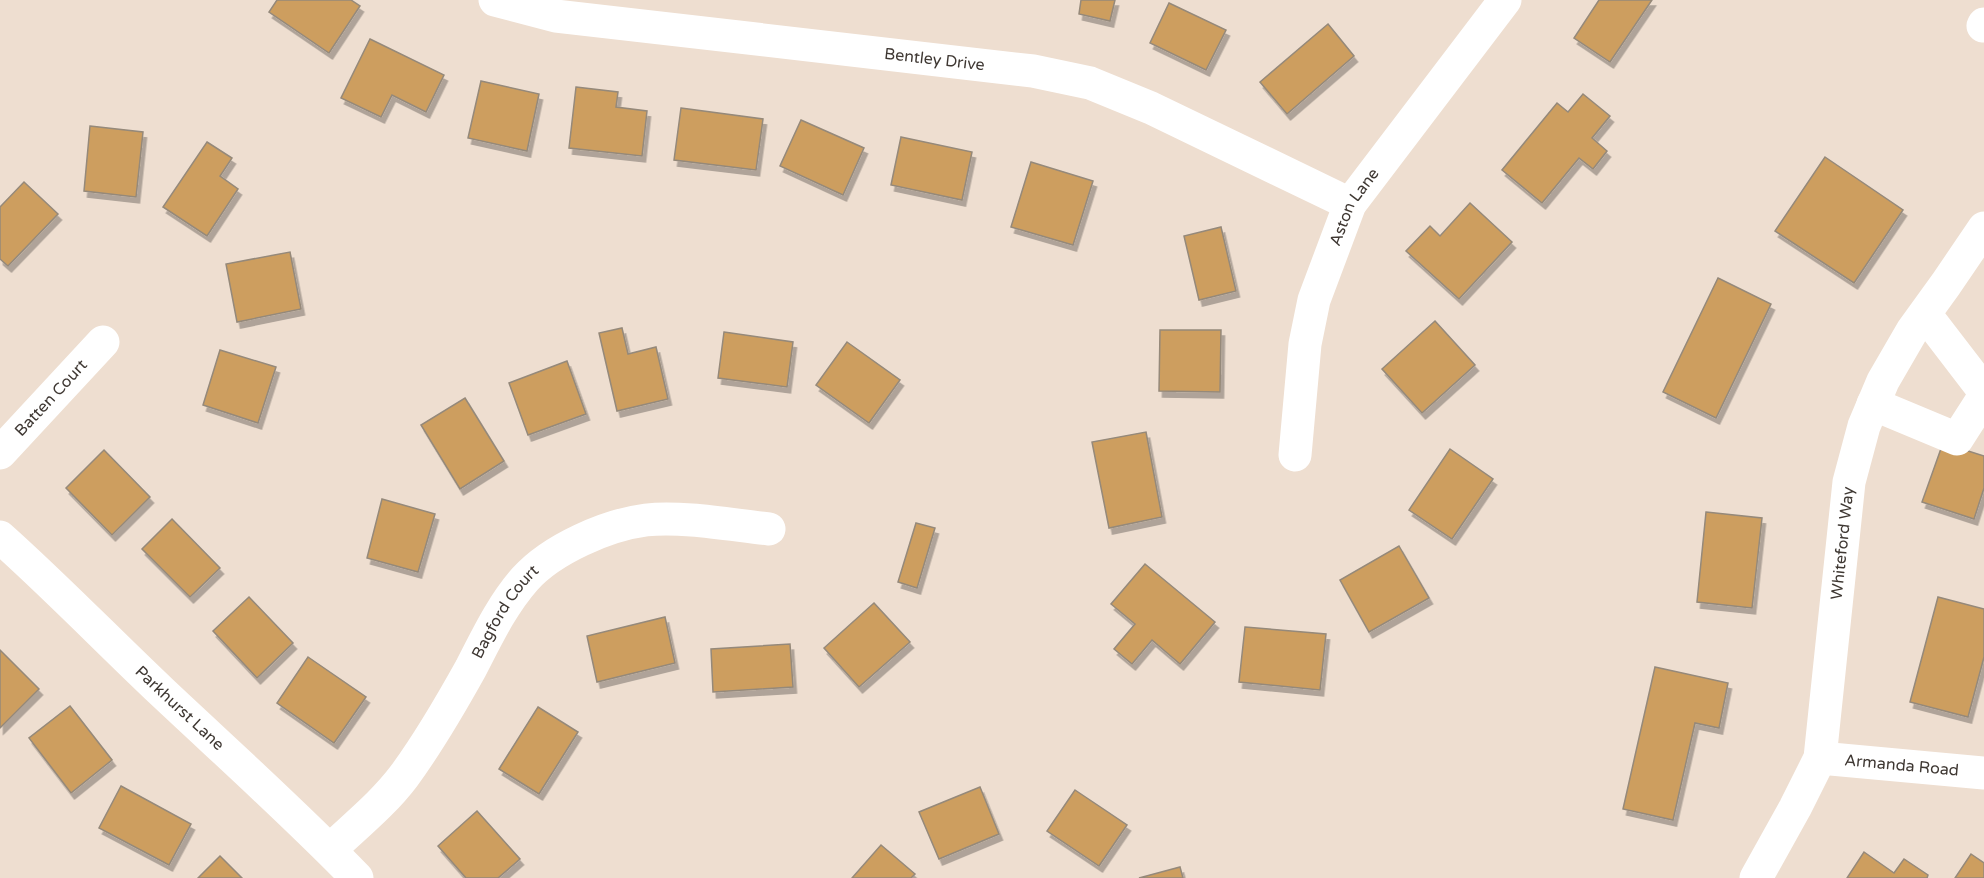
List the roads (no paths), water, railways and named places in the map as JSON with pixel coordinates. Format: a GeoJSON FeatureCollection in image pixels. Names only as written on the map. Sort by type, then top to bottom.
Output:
{"type":"FeatureCollection","features":[{"type":"Feature","properties":{"kind":"street","name":"Bentley Drive"},"geometry":{"type":"LineString","coordinates":[[495,0],[556,16],[1033,71],[1090,83],[1150,108],[1350,204]]}},
{"type":"Feature","properties":{"kind":"street","name":"Aston Lane"},"geometry":{"type":"LineString","coordinates":[[1296,455],[1305,344],[1314,300],[1350,204],[1504,0]]}},
{"type":"Feature","properties":{"kind":"street","name":"Whiteford Way"},"geometry":{"type":"LineString","coordinates":[[1756,878],[1820,758],[1849,482],[1864,426],[1883,381],[1912,331],[1984,228]]}},
{"type":"Feature","properties":{"kind":"street"},"geometry":{"type":"LineString","coordinates":[[1925,314],[1984,391]]}},
{"type":"Feature","properties":{"kind":"street","name":"Batten Court"},"geometry":{"type":"LineString","coordinates":[[0,453],[103,342]]}},
{"type":"Feature","properties":{"kind":"street"},"geometry":{"type":"LineString","coordinates":[[1873,404],[1957,439],[1984,398]]}},
{"type":"Feature","properties":{"kind":"street","name":"Bagford Court"},"geometry":{"type":"LineString","coordinates":[[330,850],[385,798],[404,776],[452,702],[502,608],[526,578],[548,559],[591,536],[618,526],[647,520],[676,520],[769,529]]}},
{"type":"Feature","properties":{"kind":"street","name":"Parkhurst Lane"},"geometry":{"type":"LineString","coordinates":[[0,537],[307,826],[357,878]]}},
{"type":"Feature","properties":{"kind":"street","name":"Armanda Road"},"geometry":{"type":"LineString","coordinates":[[1820,758],[1984,773]]}}]}
